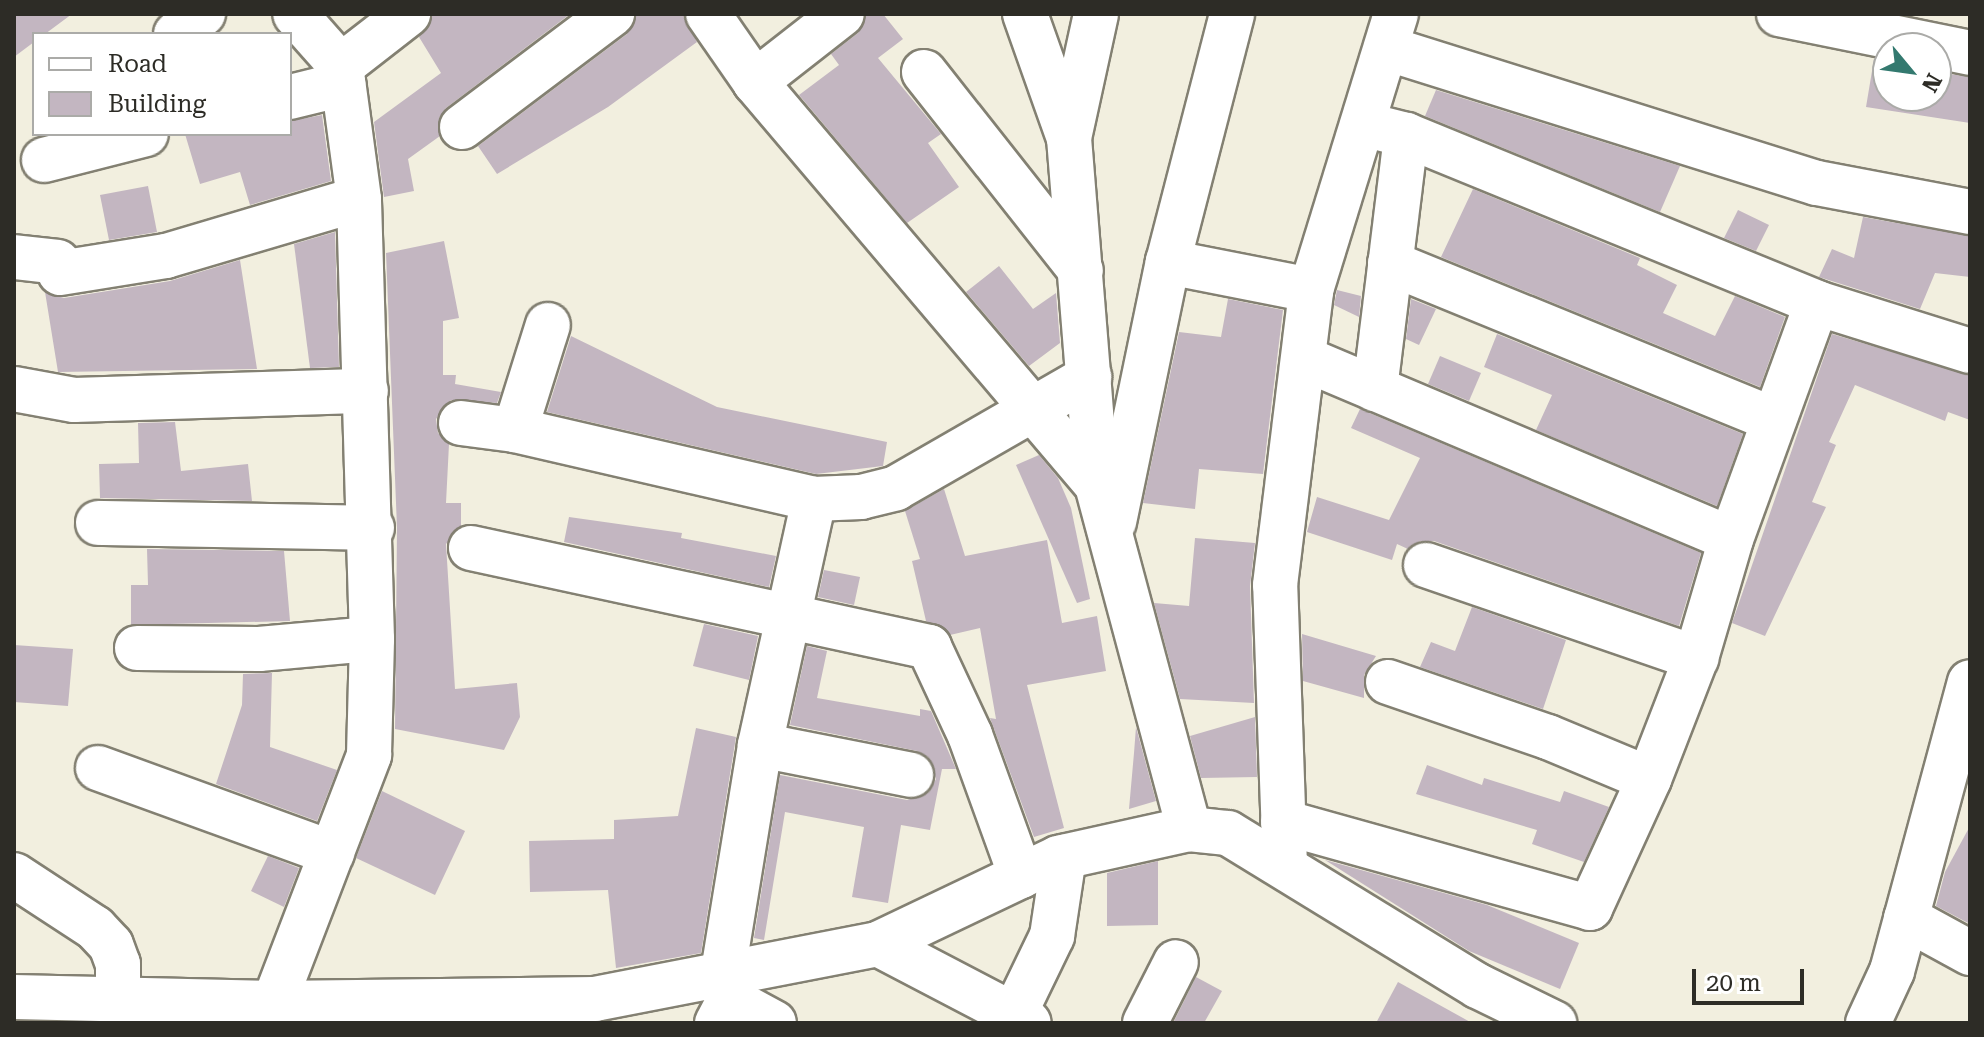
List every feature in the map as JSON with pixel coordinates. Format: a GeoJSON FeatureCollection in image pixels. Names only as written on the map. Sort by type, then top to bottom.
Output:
{"type":"FeatureCollection","features":[{"type":"Feature","properties":{"kind":"street"},"geometry":{"type":"LineString","coordinates":[[179,32],[203,14]]}},
{"type":"Feature","properties":{"kind":"street"},"geometry":{"type":"LineString","coordinates":[[274,1003],[369,755],[372,639],[372,528],[359,199],[342,75],[295,14]]}},
{"type":"Feature","properties":{"kind":"street"},"geometry":{"type":"LineString","coordinates":[[292,96],[342,75],[408,14]]}},
{"type":"Feature","properties":{"kind":"street"},"geometry":{"type":"LineString","coordinates":[[462,127],[612,14]]}},
{"type":"Feature","properties":{"kind":"street"},"geometry":{"type":"LineString","coordinates":[[708,14],[755,82],[1097,485]]}},
{"type":"Feature","properties":{"kind":"street"},"geometry":{"type":"LineString","coordinates":[[755,82],[842,14]]}},
{"type":"Feature","properties":{"kind":"street"},"geometry":{"type":"LineString","coordinates":[[1025,14],[1069,138],[1097,485],[1189,829]]}},
{"type":"Feature","properties":{"kind":"street"},"geometry":{"type":"LineString","coordinates":[[1069,138],[1096,14]]}},
{"type":"Feature","properties":{"kind":"street"},"geometry":{"type":"LineString","coordinates":[[1111,538],[1168,262],[1232,14]]}},
{"type":"Feature","properties":{"kind":"street"},"geometry":{"type":"LineString","coordinates":[[1779,14],[1970,53]]}},
{"type":"Feature","properties":{"kind":"street"},"geometry":{"type":"LineString","coordinates":[[1285,866],[1275,585],[1305,359],[1311,290],[1393,32],[1817,183],[1970,212]]}},
{"type":"Feature","properties":{"kind":"street"},"geometry":{"type":"LineString","coordinates":[[924,72],[1081,271]]}},
{"type":"Feature","properties":{"kind":"street"},"geometry":{"type":"LineString","coordinates":[[1363,124],[1406,135],[1817,303],[1970,351]]}},
{"type":"Feature","properties":{"kind":"street"},"geometry":{"type":"LineString","coordinates":[[1375,389],[1406,135]]}},
{"type":"Feature","properties":{"kind":"street"},"geometry":{"type":"LineString","coordinates":[[44,160],[138,136]]}},
{"type":"Feature","properties":{"kind":"street"},"geometry":{"type":"LineString","coordinates":[[14,257],[59,268],[166,256],[359,199]]}},
{"type":"Feature","properties":{"kind":"street"},"geometry":{"type":"LineString","coordinates":[[1168,262],[1311,290]]}},
{"type":"Feature","properties":{"kind":"street"},"geometry":{"type":"LineString","coordinates":[[1390,263],[1772,419]]}},
{"type":"Feature","properties":{"kind":"street"},"geometry":{"type":"LineString","coordinates":[[1283,822],[1590,908],[1649,779],[1696,658],[1731,539],[1772,419],[1817,303]]}},
{"type":"Feature","properties":{"kind":"street"},"geometry":{"type":"LineString","coordinates":[[515,430],[548,325]]}},
{"type":"Feature","properties":{"kind":"street"},"geometry":{"type":"LineString","coordinates":[[1305,359],[1731,539]]}},
{"type":"Feature","properties":{"kind":"street"},"geometry":{"type":"LineString","coordinates":[[461,423],[515,430],[814,499],[861,497],[896,488],[1089,377]]}},
{"type":"Feature","properties":{"kind":"street"},"geometry":{"type":"LineString","coordinates":[[14,389],[74,400],[366,391]]}},
{"type":"Feature","properties":{"kind":"street"},"geometry":{"type":"LineString","coordinates":[[723,1000],[760,745],[784,619],[814,499]]}},
{"type":"Feature","properties":{"kind":"street"},"geometry":{"type":"LineString","coordinates":[[98,523],[372,528]]}},
{"type":"Feature","properties":{"kind":"street"},"geometry":{"type":"LineString","coordinates":[[471,548],[784,619],[929,647],[970,735],[1021,876]]}},
{"type":"Feature","properties":{"kind":"street"},"geometry":{"type":"LineString","coordinates":[[1426,565],[1696,658]]}},
{"type":"Feature","properties":{"kind":"street"},"geometry":{"type":"LineString","coordinates":[[137,648],[259,649],[372,639]]}},
{"type":"Feature","properties":{"kind":"street"},"geometry":{"type":"LineString","coordinates":[[1388,682],[1548,737],[1649,779]]}},
{"type":"Feature","properties":{"kind":"street"},"geometry":{"type":"LineString","coordinates":[[1868,1023],[1892,971],[1906,918],[1956,797],[1970,682]]}},
{"type":"Feature","properties":{"kind":"street"},"geometry":{"type":"LineString","coordinates":[[760,745],[911,775]]}},
{"type":"Feature","properties":{"kind":"street"},"geometry":{"type":"LineString","coordinates":[[98,768],[332,853]]}},
{"type":"Feature","properties":{"kind":"street"},"geometry":{"type":"LineString","coordinates":[[14,997],[274,1003],[384,1011],[589,1011],[723,1000],[878,944],[1064,857],[1189,829],[1228,833],[1478,986],[1554,1023]]}},
{"type":"Feature","properties":{"kind":"street"},"geometry":{"type":"LineString","coordinates":[[878,944],[1017,1020],[1052,936],[1064,857]]}},
{"type":"Feature","properties":{"kind":"street"},"geometry":{"type":"LineString","coordinates":[[14,875],[95,928],[111,945],[118,964],[118,1001]]}},
{"type":"Feature","properties":{"kind":"street"},"geometry":{"type":"LineString","coordinates":[[1906,918],[1970,953]]}},
{"type":"Feature","properties":{"kind":"street"},"geometry":{"type":"LineString","coordinates":[[1145,1023],[1176,962]]}},
{"type":"Feature","properties":{"kind":"street"},"geometry":{"type":"LineString","coordinates":[[723,1000],[774,1023]]}},
{"type":"Feature","properties":{"kind":"building"},"geometry":{"type":"Polygon","coordinates":[[[14,14],[72,14],[48,32],[32,32],[32,44],[14,57],[14,14]]]}},
{"type":"Feature","properties":{"kind":"building"},"geometry":{"type":"Polygon","coordinates":[[[432,14],[570,14],[446,108],[439,118],[440,136],[408,159],[414,191],[384,197],[374,122],[441,73],[419,37],[432,14]]]}},
{"type":"Feature","properties":{"kind":"building"},"geometry":{"type":"Polygon","coordinates":[[[636,14],[683,14],[697,42],[608,107],[497,174],[478,146],[627,34],[636,14]]]}},
{"type":"Feature","properties":{"kind":"building"},"geometry":{"type":"Polygon","coordinates":[[[866,14],[883,14],[903,39],[878,58],[941,134],[928,143],[959,187],[907,223],[799,95],[839,65],[831,54],[858,33],[866,14]]]}},
{"type":"Feature","properties":{"kind":"building"},"geometry":{"type":"Polygon","coordinates":[[[1872,71],[1872,108],[1866,107],[1872,71]]]}},
{"type":"Feature","properties":{"kind":"building"},"geometry":{"type":"Polygon","coordinates":[[[1952,74],[1970,77],[1970,123],[1898,112],[1952,112],[1952,74]]]}},
{"type":"Feature","properties":{"kind":"building"},"geometry":{"type":"Polygon","coordinates":[[[1436,90],[1680,166],[1660,212],[1425,116],[1436,90]]]}},
{"type":"Feature","properties":{"kind":"building"},"geometry":{"type":"Polygon","coordinates":[[[322,115],[331,181],[250,205],[240,172],[200,184],[186,136],[292,136],[292,121],[322,115]]]}},
{"type":"Feature","properties":{"kind":"building"},"geometry":{"type":"Polygon","coordinates":[[[148,186],[157,232],[109,240],[100,195],[148,186]]]}},
{"type":"Feature","properties":{"kind":"building"},"geometry":{"type":"Polygon","coordinates":[[[1473,189],[1640,258],[1637,265],[1677,285],[1663,313],[1715,336],[1735,296],[1785,317],[1760,387],[1441,257],[1473,189]]]}},
{"type":"Feature","properties":{"kind":"building"},"geometry":{"type":"Polygon","coordinates":[[[1738,210],[1769,225],[1756,251],[1724,238],[1738,210]]]}},
{"type":"Feature","properties":{"kind":"building"},"geometry":{"type":"Polygon","coordinates":[[[1863,217],[1970,236],[1970,277],[1935,273],[1920,309],[1819,277],[1832,249],[1854,258],[1863,217]]]}},
{"type":"Feature","properties":{"kind":"building"},"geometry":{"type":"Polygon","coordinates":[[[335,232],[339,367],[310,368],[294,244],[335,232]]]}},
{"type":"Feature","properties":{"kind":"building"},"geometry":{"type":"Polygon","coordinates":[[[444,241],[459,318],[443,321],[443,375],[456,375],[455,384],[501,392],[497,403],[451,400],[436,419],[438,433],[449,444],[446,503],[461,503],[461,526],[446,544],[455,689],[517,683],[520,717],[504,750],[395,729],[397,528],[386,253],[444,241]]]}},
{"type":"Feature","properties":{"kind":"building"},"geometry":{"type":"Polygon","coordinates":[[[240,260],[257,369],[58,372],[45,292],[64,298],[170,281],[240,260]]]}},
{"type":"Feature","properties":{"kind":"building"},"geometry":{"type":"Polygon","coordinates":[[[999,266],[1033,309],[1056,293],[1060,343],[1029,366],[966,292],[999,266]]]}},
{"type":"Feature","properties":{"kind":"building"},"geometry":{"type":"Polygon","coordinates":[[[1337,290],[1361,296],[1359,317],[1334,305],[1337,290]]]}},
{"type":"Feature","properties":{"kind":"building"},"geometry":{"type":"Polygon","coordinates":[[[1228,299],[1283,310],[1263,474],[1199,469],[1195,509],[1143,503],[1179,332],[1221,337],[1228,299]]]}},
{"type":"Feature","properties":{"kind":"building"},"geometry":{"type":"Polygon","coordinates":[[[1411,299],[1436,309],[1419,345],[1406,339],[1411,299]]]}},
{"type":"Feature","properties":{"kind":"building"},"geometry":{"type":"Polygon","coordinates":[[[1497,334],[1743,434],[1717,506],[1536,430],[1552,395],[1484,367],[1497,334]]]}},
{"type":"Feature","properties":{"kind":"building"},"geometry":{"type":"Polygon","coordinates":[[[1832,334],[1970,375],[1970,420],[1948,412],[1945,421],[1855,385],[1829,442],[1836,445],[1812,502],[1826,507],[1765,636],[1732,623],[1832,334]]]}},
{"type":"Feature","properties":{"kind":"building"},"geometry":{"type":"Polygon","coordinates":[[[571,336],[717,407],[887,442],[883,466],[816,474],[547,412],[571,336]]]}},
{"type":"Feature","properties":{"kind":"building"},"geometry":{"type":"Polygon","coordinates":[[[1440,356],[1481,373],[1469,401],[1428,384],[1440,356]]]}},
{"type":"Feature","properties":{"kind":"building"},"geometry":{"type":"Polygon","coordinates":[[[1360,409],[1701,553],[1679,626],[1434,541],[1420,541],[1408,549],[1397,544],[1392,560],[1307,532],[1317,497],[1389,520],[1420,458],[1351,428],[1360,409]]]}},
{"type":"Feature","properties":{"kind":"building"},"geometry":{"type":"Polygon","coordinates":[[[175,422],[181,471],[248,464],[252,501],[100,498],[99,464],[139,463],[138,423],[175,422]]]}},
{"type":"Feature","properties":{"kind":"building"},"geometry":{"type":"Polygon","coordinates":[[[1039,455],[1058,478],[1071,508],[1090,599],[1077,603],[1016,465],[1039,455]]]}},
{"type":"Feature","properties":{"kind":"building"},"geometry":{"type":"Polygon","coordinates":[[[944,489],[965,556],[1047,540],[1062,623],[1097,616],[1106,671],[1027,685],[1064,828],[1034,837],[990,718],[996,719],[980,628],[950,635],[926,621],[912,561],[920,559],[905,511],[944,489]]]}},
{"type":"Feature","properties":{"kind":"building"},"geometry":{"type":"Polygon","coordinates":[[[569,517],[682,533],[681,538],[776,556],[769,587],[564,542],[569,517]]]}},
{"type":"Feature","properties":{"kind":"building"},"geometry":{"type":"Polygon","coordinates":[[[1195,538],[1255,543],[1250,586],[1254,703],[1180,699],[1154,603],[1189,606],[1195,538]]]}},
{"type":"Feature","properties":{"kind":"building"},"geometry":{"type":"Polygon","coordinates":[[[147,549],[284,551],[290,621],[131,625],[131,585],[148,585],[147,549]]]}},
{"type":"Feature","properties":{"kind":"building"},"geometry":{"type":"Polygon","coordinates":[[[824,570],[860,577],[854,605],[818,597],[824,570]]]}},
{"type":"Feature","properties":{"kind":"building"},"geometry":{"type":"Polygon","coordinates":[[[1472,607],[1566,640],[1543,709],[1420,667],[1431,642],[1455,651],[1472,607]]]}},
{"type":"Feature","properties":{"kind":"building"},"geometry":{"type":"Polygon","coordinates":[[[704,624],[758,636],[749,680],[693,666],[704,624]]]}},
{"type":"Feature","properties":{"kind":"building"},"geometry":{"type":"Polygon","coordinates":[[[1302,634],[1376,656],[1364,675],[1364,698],[1303,681],[1302,634]]]}},
{"type":"Feature","properties":{"kind":"building"},"geometry":{"type":"Polygon","coordinates":[[[14,645],[73,649],[68,706],[14,702],[14,645]]]}},
{"type":"Feature","properties":{"kind":"building"},"geometry":{"type":"Polygon","coordinates":[[[807,646],[827,651],[817,698],[920,716],[920,709],[931,711],[956,769],[942,769],[930,830],[901,825],[888,903],[852,897],[864,827],[785,812],[764,940],[754,938],[780,775],[907,800],[929,792],[936,779],[928,757],[917,751],[790,725],[807,646]]]}},
{"type":"Feature","properties":{"kind":"building"},"geometry":{"type":"Polygon","coordinates":[[[272,673],[270,747],[337,770],[317,821],[216,784],[242,705],[243,674],[272,673]]]}},
{"type":"Feature","properties":{"kind":"building"},"geometry":{"type":"Polygon","coordinates":[[[1255,717],[1257,777],[1201,778],[1190,736],[1255,717]]]}},
{"type":"Feature","properties":{"kind":"building"},"geometry":{"type":"Polygon","coordinates":[[[1136,727],[1156,801],[1129,809],[1134,753],[1136,727]]]}},
{"type":"Feature","properties":{"kind":"building"},"geometry":{"type":"Polygon","coordinates":[[[696,728],[736,737],[701,953],[616,968],[608,890],[530,892],[529,841],[614,839],[614,820],[678,816],[696,728]]]}},
{"type":"Feature","properties":{"kind":"building"},"geometry":{"type":"Polygon","coordinates":[[[1427,765],[1482,785],[1484,778],[1560,802],[1564,791],[1609,807],[1584,862],[1532,844],[1537,830],[1416,794],[1427,765]]]}},
{"type":"Feature","properties":{"kind":"building"},"geometry":{"type":"Polygon","coordinates":[[[382,791],[465,831],[435,895],[356,858],[382,791]]]}},
{"type":"Feature","properties":{"kind":"building"},"geometry":{"type":"Polygon","coordinates":[[[1970,826],[1970,924],[1936,906],[1945,872],[1970,826]]]}},
{"type":"Feature","properties":{"kind":"building"},"geometry":{"type":"Polygon","coordinates":[[[268,856],[299,868],[284,907],[251,891],[268,856]]]}},
{"type":"Feature","properties":{"kind":"building"},"geometry":{"type":"Polygon","coordinates":[[[1325,860],[1487,905],[1579,943],[1560,989],[1469,951],[1325,860]]]}},
{"type":"Feature","properties":{"kind":"building"},"geometry":{"type":"Polygon","coordinates":[[[1158,861],[1158,925],[1107,926],[1107,873],[1158,861]]]}},
{"type":"Feature","properties":{"kind":"building"},"geometry":{"type":"Polygon","coordinates":[[[1196,977],[1222,991],[1204,1023],[1178,1023],[1174,1021],[1196,977]]]}},
{"type":"Feature","properties":{"kind":"building"},"geometry":{"type":"Polygon","coordinates":[[[1398,982],[1472,1023],[1376,1023],[1398,982]]]}}]}
